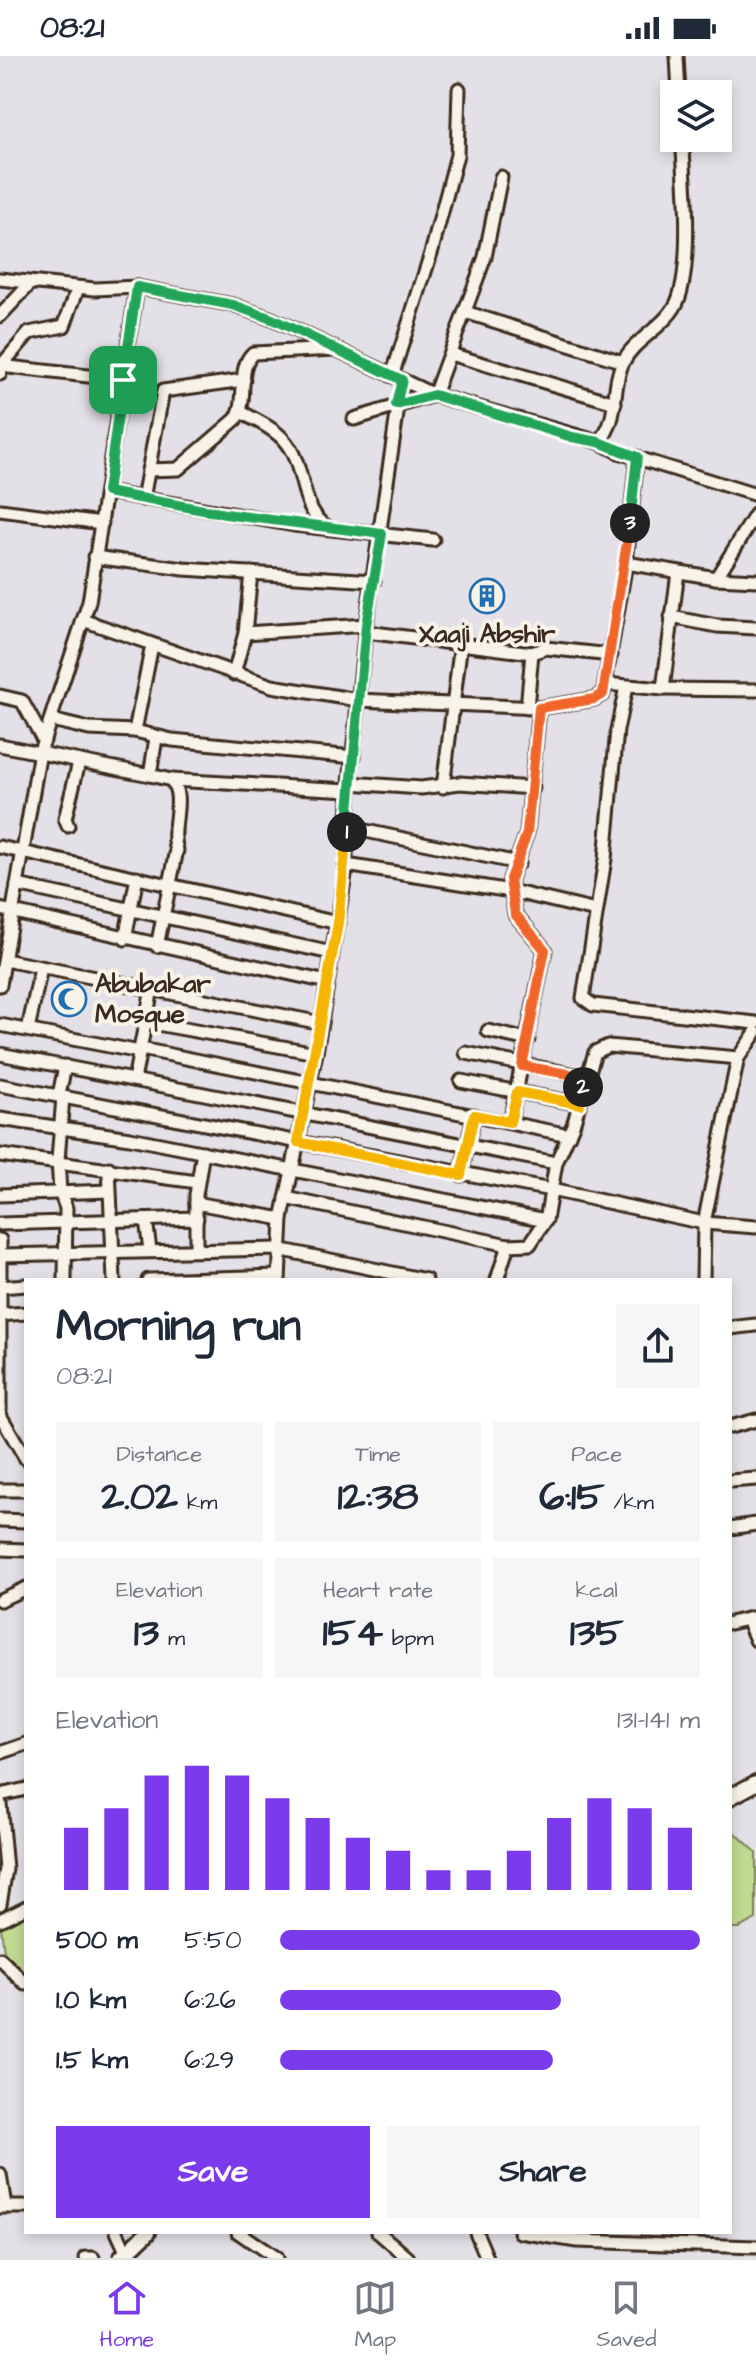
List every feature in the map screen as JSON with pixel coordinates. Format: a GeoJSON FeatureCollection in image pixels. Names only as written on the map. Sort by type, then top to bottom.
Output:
{"type":"FeatureCollection","features":[{"type":"Feature","properties":{"kind":"main road"},"geometry":{"type":"LineString","coordinates":[[732,1796],[756,1783]]}},
{"type":"Feature","properties":{"kind":"main road"},"geometry":{"type":"LineString","coordinates":[[125,2257],[146,2234]]}},
{"type":"Feature","properties":{"kind":"street"},"geometry":{"type":"LineString","coordinates":[[677,56],[678,80]]}},
{"type":"Feature","properties":{"kind":"street"},"geometry":{"type":"LineString","coordinates":[[279,1278],[278,1249],[282,1219],[316,1053],[346,865],[358,700],[382,534],[397,378],[457,155],[459,89]]}},
{"type":"Feature","properties":{"kind":"street"},"geometry":{"type":"LineString","coordinates":[[599,442],[614,421],[623,362],[668,317],[682,292],[686,206],[683,152]]}},
{"type":"Feature","properties":{"kind":"street"},"geometry":{"type":"LineString","coordinates":[[434,395],[485,257],[501,177]]}},
{"type":"Feature","properties":{"kind":"street"},"geometry":{"type":"LineString","coordinates":[[0,279],[78,288],[123,290],[137,287],[233,305],[434,395],[572,437],[599,442],[756,495]]}},
{"type":"Feature","properties":{"kind":"street"},"geometry":{"type":"LineString","coordinates":[[0,316],[31,283]]}},
{"type":"Feature","properties":{"kind":"street"},"geometry":{"type":"LineString","coordinates":[[0,985],[5,960],[5,912],[17,885],[42,746],[89,602],[137,287]]}},
{"type":"Feature","properties":{"kind":"street"},"geometry":{"type":"LineString","coordinates":[[0,369],[29,333],[64,326],[78,288]]}},
{"type":"Feature","properties":{"kind":"street"},"geometry":{"type":"LineString","coordinates":[[465,312],[623,362]]}},
{"type":"Feature","properties":{"kind":"street"},"geometry":{"type":"LineString","coordinates":[[148,470],[178,469],[241,412],[246,362],[253,353],[336,349]]}},
{"type":"Feature","properties":{"kind":"street"},"geometry":{"type":"LineString","coordinates":[[450,354],[615,403]]}},
{"type":"Feature","properties":{"kind":"street"},"geometry":{"type":"LineString","coordinates":[[0,369],[123,380]]}},
{"type":"Feature","properties":{"kind":"street"},"geometry":{"type":"LineString","coordinates":[[143,499],[163,391],[244,380]]}},
{"type":"Feature","properties":{"kind":"street"},"geometry":{"type":"LineString","coordinates":[[354,419],[434,395]]}},
{"type":"Feature","properties":{"kind":"street"},"geometry":{"type":"LineString","coordinates":[[241,412],[286,442],[297,465],[308,506],[316,519],[327,527]]}},
{"type":"Feature","properties":{"kind":"street"},"geometry":{"type":"LineString","coordinates":[[83,620],[272,686],[358,700],[533,708],[599,698],[611,655],[626,563],[637,457]]}},
{"type":"Feature","properties":{"kind":"street"},"geometry":{"type":"LineString","coordinates":[[107,492],[225,514],[433,540]]}},
{"type":"Feature","properties":{"kind":"street"},"geometry":{"type":"LineString","coordinates":[[0,510],[102,523]]}},
{"type":"Feature","properties":{"kind":"street"},"geometry":{"type":"LineString","coordinates":[[716,578],[756,514]]}},
{"type":"Feature","properties":{"kind":"street"},"geometry":{"type":"LineString","coordinates":[[94,557],[184,569],[374,581]]}},
{"type":"Feature","properties":{"kind":"street"},"geometry":{"type":"LineString","coordinates":[[626,563],[716,578],[756,580]]}},
{"type":"Feature","properties":{"kind":"street"},"geometry":{"type":"LineString","coordinates":[[663,689],[678,572]]}},
{"type":"Feature","properties":{"kind":"street"},"geometry":{"type":"LineString","coordinates":[[234,674],[245,633],[251,573]]}},
{"type":"Feature","properties":{"kind":"street"},"geometry":{"type":"LineString","coordinates":[[671,617],[717,626],[756,628]]}},
{"type":"Feature","properties":{"kind":"street"},"geometry":{"type":"LineString","coordinates":[[245,633],[366,628],[532,653],[546,648],[611,655]]}},
{"type":"Feature","properties":{"kind":"street"},"geometry":{"type":"LineString","coordinates":[[443,787],[461,642]]}},
{"type":"Feature","properties":{"kind":"street"},"geometry":{"type":"LineString","coordinates":[[135,731],[152,645]]}},
{"type":"Feature","properties":{"kind":"street"},"geometry":{"type":"LineString","coordinates":[[510,1122],[545,950],[515,914],[511,891],[511,876],[518,863],[533,788],[532,653]]}},
{"type":"Feature","properties":{"kind":"street"},"geometry":{"type":"LineString","coordinates":[[605,684],[663,689],[756,690]]}},
{"type":"Feature","properties":{"kind":"street"},"geometry":{"type":"LineString","coordinates":[[626,687],[585,1002],[756,1023]]}},
{"type":"Feature","properties":{"kind":"street"},"geometry":{"type":"LineString","coordinates":[[0,696],[22,701],[42,746]]}},
{"type":"Feature","properties":{"kind":"street"},"geometry":{"type":"LineString","coordinates":[[51,720],[89,729],[135,731],[156,738],[354,757]]}},
{"type":"Feature","properties":{"kind":"street"},"geometry":{"type":"LineString","coordinates":[[150,775],[156,738]]}},
{"type":"Feature","properties":{"kind":"street"},"geometry":{"type":"LineString","coordinates":[[0,745],[42,746],[79,762],[171,780],[350,787],[443,787],[460,783],[533,788]]}},
{"type":"Feature","properties":{"kind":"street"},"geometry":{"type":"LineString","coordinates":[[68,826],[65,819],[79,762]]}},
{"type":"Feature","properties":{"kind":"street"},"geometry":{"type":"LineString","coordinates":[[157,946],[177,850],[174,837],[177,790],[171,780]]}},
{"type":"Feature","properties":{"kind":"street"},"geometry":{"type":"LineString","coordinates":[[347,827],[518,863]]}},
{"type":"Feature","properties":{"kind":"street"},"geometry":{"type":"LineString","coordinates":[[0,847],[338,923]]}},
{"type":"Feature","properties":{"kind":"street"},"geometry":{"type":"LineString","coordinates":[[346,865],[511,891],[596,911]]}},
{"type":"Feature","properties":{"kind":"street"},"geometry":{"type":"LineString","coordinates":[[125,939],[137,877]]}},
{"type":"Feature","properties":{"kind":"street"},"geometry":{"type":"LineString","coordinates":[[17,885],[332,953]]}},
{"type":"Feature","properties":{"kind":"street"},"geometry":{"type":"LineString","coordinates":[[5,912],[327,982]]}},
{"type":"Feature","properties":{"kind":"street"},"geometry":{"type":"LineString","coordinates":[[5,960],[321,1023]]}},
{"type":"Feature","properties":{"kind":"street"},"geometry":{"type":"LineString","coordinates":[[28,1030],[41,968]]}},
{"type":"Feature","properties":{"kind":"street"},"geometry":{"type":"LineString","coordinates":[[134,1080],[152,989]]}},
{"type":"Feature","properties":{"kind":"street"},"geometry":{"type":"LineString","coordinates":[[146,1022],[316,1053]]}},
{"type":"Feature","properties":{"kind":"street"},"geometry":{"type":"LineString","coordinates":[[0,1025],[569,1135]]}},
{"type":"Feature","properties":{"kind":"street"},"geometry":{"type":"LineString","coordinates":[[488,1031],[528,1040]]}},
{"type":"Feature","properties":{"kind":"street"},"geometry":{"type":"LineString","coordinates":[[703,1278],[704,1223],[738,1058],[756,1032]]}},
{"type":"Feature","properties":{"kind":"street"},"geometry":{"type":"LineString","coordinates":[[286,1198],[508,1245],[530,1244],[546,1220],[556,1163],[580,1104],[595,1052],[608,1046],[738,1058]]}},
{"type":"Feature","properties":{"kind":"street"},"geometry":{"type":"LineString","coordinates":[[466,1053],[586,1077]]}},
{"type":"Feature","properties":{"kind":"street"},"geometry":{"type":"LineString","coordinates":[[0,1054],[467,1143],[556,1163]]}},
{"type":"Feature","properties":{"kind":"street"},"geometry":{"type":"LineString","coordinates":[[65,1066],[58,1160],[60,1192],[65,1199],[65,1278]]}},
{"type":"Feature","properties":{"kind":"street"},"geometry":{"type":"LineString","coordinates":[[461,1081],[580,1104]]}},
{"type":"Feature","properties":{"kind":"street"},"geometry":{"type":"LineString","coordinates":[[0,1085],[551,1190],[704,1223],[756,1227]]}},
{"type":"Feature","properties":{"kind":"street"},"geometry":{"type":"LineString","coordinates":[[461,1175],[474,1115]]}},
{"type":"Feature","properties":{"kind":"street"},"geometry":{"type":"LineString","coordinates":[[0,1119],[203,1152],[546,1220]]}},
{"type":"Feature","properties":{"kind":"street"},"geometry":{"type":"LineString","coordinates":[[196,1248],[197,1182],[203,1152]]}},
{"type":"Feature","properties":{"kind":"street"},"geometry":{"type":"LineString","coordinates":[[0,1155],[58,1160],[197,1182]]}},
{"type":"Feature","properties":{"kind":"street"},"geometry":{"type":"LineString","coordinates":[[109,1168],[114,1278]]}},
{"type":"Feature","properties":{"kind":"street"},"geometry":{"type":"LineString","coordinates":[[0,1195],[109,1191]]}},
{"type":"Feature","properties":{"kind":"street"},"geometry":{"type":"LineString","coordinates":[[196,1203],[282,1219]]}},
{"type":"Feature","properties":{"kind":"street"},"geometry":{"type":"LineString","coordinates":[[0,1224],[197,1218]]}},
{"type":"Feature","properties":{"kind":"street"},"geometry":{"type":"LineString","coordinates":[[146,1220],[150,1250]]}},
{"type":"Feature","properties":{"kind":"street"},"geometry":{"type":"LineString","coordinates":[[0,1240],[0,1413],[24,1455]]}},
{"type":"Feature","properties":{"kind":"street"},"geometry":{"type":"LineString","coordinates":[[498,1278],[508,1245]]}},
{"type":"Feature","properties":{"kind":"street"},"geometry":{"type":"LineString","coordinates":[[0,1255],[196,1248],[278,1249],[418,1278]]}},
{"type":"Feature","properties":{"kind":"street"},"geometry":{"type":"LineString","coordinates":[[357,1278],[358,1264]]}},
{"type":"Feature","properties":{"kind":"street"},"geometry":{"type":"LineString","coordinates":[[0,1286],[24,1285]]}},
{"type":"Feature","properties":{"kind":"street"},"geometry":{"type":"LineString","coordinates":[[1,1315],[24,1313]]}},
{"type":"Feature","properties":{"kind":"street"},"geometry":{"type":"LineString","coordinates":[[732,1328],[756,1325]]}},
{"type":"Feature","properties":{"kind":"street"},"geometry":{"type":"LineString","coordinates":[[732,1426],[756,1420]]}},
{"type":"Feature","properties":{"kind":"street"},"geometry":{"type":"LineString","coordinates":[[732,1481],[756,1479]]}},
{"type":"Feature","properties":{"kind":"street"},"geometry":{"type":"LineString","coordinates":[[0,1490],[24,1490]]}},
{"type":"Feature","properties":{"kind":"street"},"geometry":{"type":"LineString","coordinates":[[0,1520],[24,1521]]}},
{"type":"Feature","properties":{"kind":"street"},"geometry":{"type":"LineString","coordinates":[[732,1528],[756,1524]]}},
{"type":"Feature","properties":{"kind":"street"},"geometry":{"type":"LineString","coordinates":[[0,1549],[24,1550]]}},
{"type":"Feature","properties":{"kind":"street"},"geometry":{"type":"LineString","coordinates":[[0,1600],[24,1589]]}},
{"type":"Feature","properties":{"kind":"street"},"geometry":{"type":"LineString","coordinates":[[751,1618],[756,1640]]}},
{"type":"Feature","properties":{"kind":"street"},"geometry":{"type":"LineString","coordinates":[[0,1753],[24,1745]]}},
{"type":"Feature","properties":{"kind":"street"},"geometry":{"type":"LineString","coordinates":[[0,1795],[24,1789]]}},
{"type":"Feature","properties":{"kind":"street"},"geometry":{"type":"LineString","coordinates":[[0,1803],[6,1869],[0,1904]]}},
{"type":"Feature","properties":{"kind":"street"},"geometry":{"type":"LineString","coordinates":[[0,1920],[24,1908]]}},
{"type":"Feature","properties":{"kind":"street"},"geometry":{"type":"LineString","coordinates":[[0,1959],[24,1982]]}},
{"type":"Feature","properties":{"kind":"street"},"geometry":{"type":"LineString","coordinates":[[0,2175],[2,2207],[24,2207]]}},
{"type":"Feature","properties":{"kind":"street"},"geometry":{"type":"LineString","coordinates":[[118,2234],[125,2257]]}},
{"type":"Feature","properties":{"kind":"street"},"geometry":{"type":"LineString","coordinates":[[241,2234],[276,2258]]}},
{"type":"Feature","properties":{"kind":"street"},"geometry":{"type":"LineString","coordinates":[[380,2234],[408,2258]]}},
{"type":"Feature","properties":{"kind":"street"},"geometry":{"type":"LineString","coordinates":[[477,2234],[487,2258]]}},
{"type":"Feature","properties":{"kind":"street"},"geometry":{"type":"LineString","coordinates":[[556,2234],[756,2247]]}},
{"type":"Feature","properties":{"kind":"street"},"geometry":{"type":"LineString","coordinates":[[86,2258],[93,2258]]}},
{"type":"Feature","properties":{"kind":"green space"},"geometry":{"type":"Polygon","coordinates":[[[732,1830],[756,1852],[756,1919],[739,1928],[732,1928],[732,1830]]]}},
{"type":"Feature","properties":{"kind":"green space"},"geometry":{"type":"Polygon","coordinates":[[[24,1914],[24,1973],[4,1952],[0,1920],[24,1914]]]}},
{"type":"Feature","properties":{"kind":"place","name":"Xaaji Abshir"},"geometry":{"type":"Point","coordinates":[487,596]}},
{"type":"Feature","properties":{"kind":"place","name":"Abubakar Mosque"},"geometry":{"type":"Point","coordinates":[69,999]}},
{"type":"Feature","properties":{"kind":"route"},"geometry":{"type":"LineString","coordinates":[[137,287],[233,305],[349,354],[402,380],[396,405],[434,395],[463,401],[511,419],[599,442],[637,457],[626,563],[603,694],[599,698],[539,708],[527,833],[510,879],[511,906],[545,950],[522,1066],[586,1077],[580,1104],[517,1092],[510,1122],[474,1115],[461,1175],[298,1142],[345,875],[357,705],[366,625],[382,534],[294,525],[107,492],[123,380],[137,287]]}}]}
